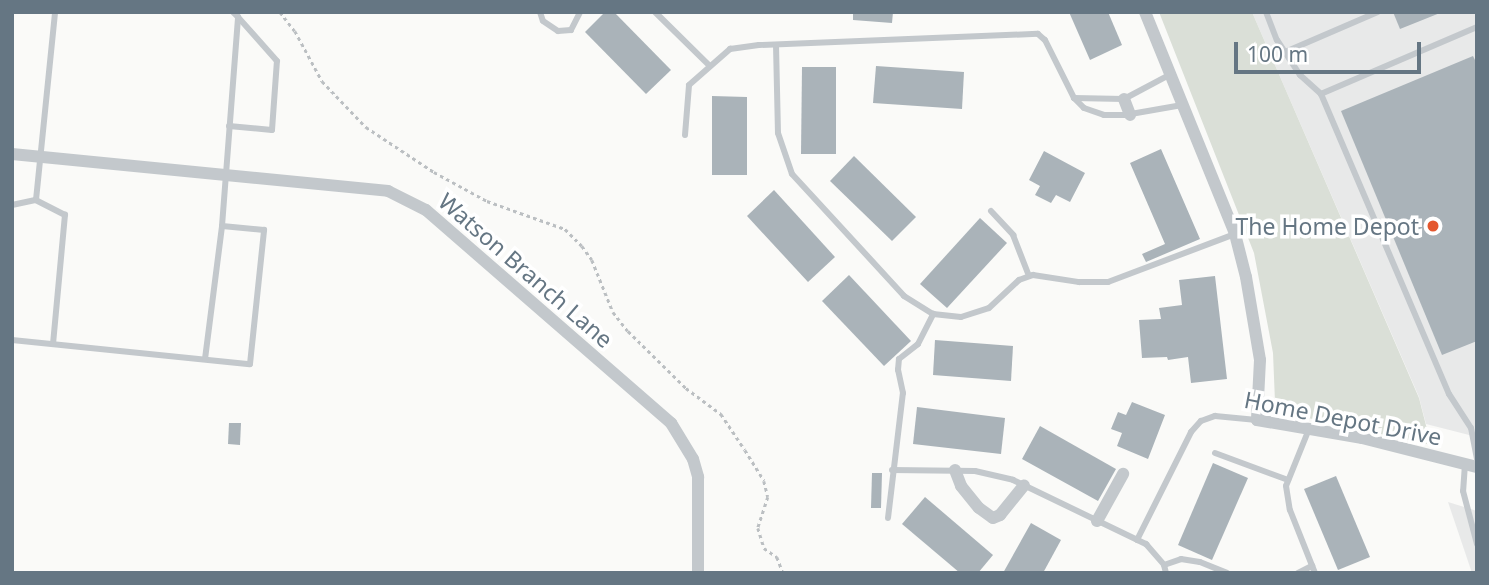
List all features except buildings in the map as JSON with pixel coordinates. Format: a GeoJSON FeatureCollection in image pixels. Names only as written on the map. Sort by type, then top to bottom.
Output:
{"type":"FeatureCollection","features":[{"type":"Feature","properties":{"kind":"street"},"geometry":{"type":"LineString","coordinates":[[1146,12],[1235,234],[1259,349],[1257,420]]}},
{"type":"Feature","properties":{"kind":"street"},"geometry":{"type":"LineString","coordinates":[[1124,99],[1130,115]]}},
{"type":"Feature","properties":{"kind":"street","name":"Watson Branch Lane"},"geometry":{"type":"LineString","coordinates":[[12,154],[388,191],[416,204],[448,227],[671,423],[693,459],[698,477],[698,573]]}},
{"type":"Feature","properties":{"kind":"street","name":"Home Depot Drive"},"geometry":{"type":"LineString","coordinates":[[1257,420],[1362,438],[1473,463]]}},
{"type":"Feature","properties":{"kind":"street"},"geometry":{"type":"LineString","coordinates":[[955,470],[961,486],[979,508],[993,517],[1000,515],[1024,485]]}},
{"type":"Feature","properties":{"kind":"street"},"geometry":{"type":"LineString","coordinates":[[1097,521],[1123,474]]}},
{"type":"Feature","properties":{"kind":"lane"},"geometry":{"type":"LineString","coordinates":[[36,200],[55,12]]}},
{"type":"Feature","properties":{"kind":"lane"},"geometry":{"type":"LineString","coordinates":[[540,12],[543,21],[558,31],[571,30],[580,12]]}},
{"type":"Feature","properties":{"kind":"lane"},"geometry":{"type":"LineString","coordinates":[[655,12],[709,65]]}},
{"type":"Feature","properties":{"kind":"lane"},"geometry":{"type":"LineString","coordinates":[[1266,12],[1285,52],[1300,75],[1321,94],[1449,394],[1474,428],[1473,463],[1463,491],[1477,544]]}},
{"type":"Feature","properties":{"kind":"lane"},"geometry":{"type":"LineString","coordinates":[[1285,52],[1378,12]]}},
{"type":"Feature","properties":{"kind":"lane"},"geometry":{"type":"LineString","coordinates":[[205,359],[222,226],[235,15]]}},
{"type":"Feature","properties":{"kind":"lane"},"geometry":{"type":"LineString","coordinates":[[229,126],[272,130],[277,61],[235,15]]}},
{"type":"Feature","properties":{"kind":"lane"},"geometry":{"type":"LineString","coordinates":[[1321,94],[1477,27]]}},
{"type":"Feature","properties":{"kind":"lane"},"geometry":{"type":"LineString","coordinates":[[685,135],[689,85],[709,65],[730,49],[776,45],[1038,34],[1045,40],[1074,98],[1084,108],[1104,116],[1130,115],[1182,105]]}},
{"type":"Feature","properties":{"kind":"lane"},"geometry":{"type":"LineString","coordinates":[[776,45],[778,133],[792,174],[904,296],[933,314],[961,317],[989,308],[1019,280],[1029,276],[1051,275],[1079,282],[1108,282],[1235,234]]}},
{"type":"Feature","properties":{"kind":"lane"},"geometry":{"type":"LineString","coordinates":[[1074,98],[1090,101],[1124,99],[1171,74]]}},
{"type":"Feature","properties":{"kind":"lane"},"geometry":{"type":"LineString","coordinates":[[12,205],[36,200],[65,215],[54,344]]}},
{"type":"Feature","properties":{"kind":"lane"},"geometry":{"type":"LineString","coordinates":[[991,211],[1013,235],[1029,276]]}},
{"type":"Feature","properties":{"kind":"lane"},"geometry":{"type":"LineString","coordinates":[[12,340],[250,363],[264,230],[222,226]]}},
{"type":"Feature","properties":{"kind":"lane"},"geometry":{"type":"LineString","coordinates":[[888,518],[903,393],[898,370],[899,359],[918,344],[933,314]]}},
{"type":"Feature","properties":{"kind":"lane","name":"Home Depot Drive"},"geometry":{"type":"LineString","coordinates":[[1137,540],[1191,432],[1200,421],[1215,416],[1257,420]]}},
{"type":"Feature","properties":{"kind":"lane"},"geometry":{"type":"LineString","coordinates":[[1298,573],[1313,569],[1290,510],[1286,486],[1309,429]]}},
{"type":"Feature","properties":{"kind":"lane"},"geometry":{"type":"LineString","coordinates":[[1215,453],[1288,480]]}},
{"type":"Feature","properties":{"kind":"lane"},"geometry":{"type":"LineString","coordinates":[[892,470],[955,470],[996,475],[1024,485],[1146,544],[1165,569],[1181,559],[1200,562],[1227,573]]}},
{"type":"Feature","properties":{"kind":"path"},"geometry":{"type":"LineString","coordinates":[[279,12],[295,31],[322,81],[366,127],[434,172],[487,201],[565,229],[582,246],[592,260],[613,312],[628,331],[686,388],[721,414],[752,460],[764,481],[768,497],[758,528],[764,548],[777,557],[783,573]]}},
{"type":"Feature","properties":{"kind":"shaded area"},"geometry":{"type":"Polygon","coordinates":[[[1159,12],[1252,12],[1419,398],[1431,445],[1281,412],[1275,402],[1273,353],[1254,253],[1159,12]]]}},
{"type":"Feature","properties":{"kind":"shaded area"},"geometry":{"type":"Polygon","coordinates":[[[1252,12],[1477,12],[1477,437],[1426,424],[1419,397],[1252,12]]]}},
{"type":"Feature","properties":{"kind":"shaded area"},"geometry":{"type":"Polygon","coordinates":[[[1448,502],[1477,511],[1477,573],[1472,573],[1448,502]]]}},
{"type":"Feature","properties":{"kind":"place","name":"The Home Depot"},"geometry":{"type":"Point","coordinates":[1433,226]}}]}
